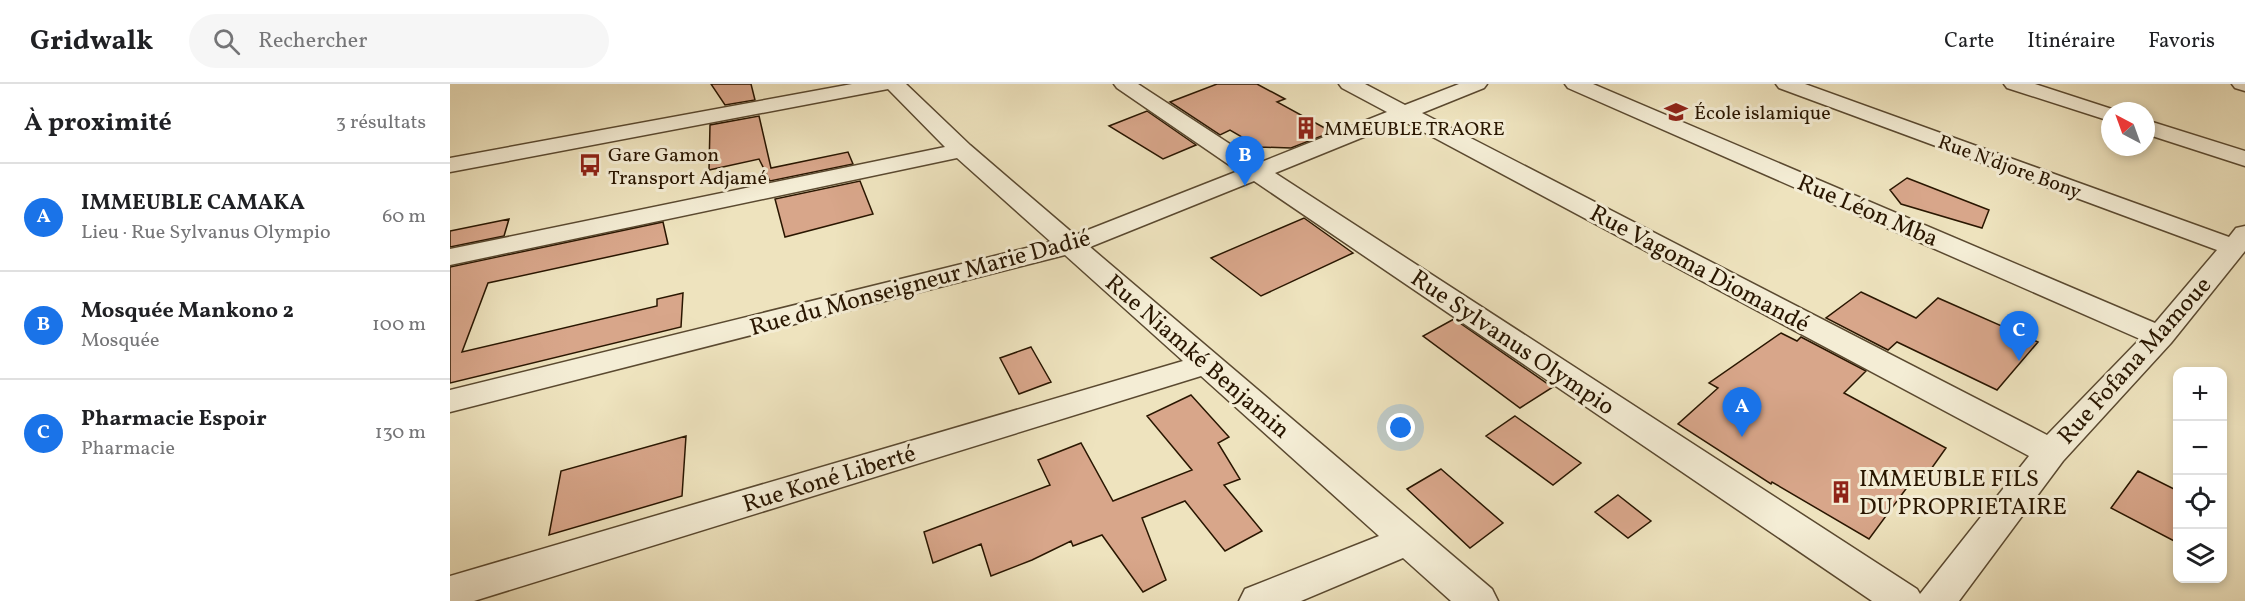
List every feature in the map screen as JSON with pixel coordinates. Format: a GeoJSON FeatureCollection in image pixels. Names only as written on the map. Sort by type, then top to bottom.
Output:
{"type":"FeatureCollection","features":[{"type":"Feature","properties":{"kind":"street"},"geometry":{"type":"LineString","coordinates":[[450,165],[885,84]]}},
{"type":"Feature","properties":{"kind":"street","name":"Rue Niamké Benjamin"},"geometry":{"type":"LineString","coordinates":[[894,84],[962,150],[1478,601]]}},
{"type":"Feature","properties":{"kind":"street","name":"Rue Sylvanus Olympio"},"geometry":{"type":"LineString","coordinates":[[1124,84],[1903,601]]}},
{"type":"Feature","properties":{"kind":"street","name":"Rue Vagoma Diomandé"},"geometry":{"type":"LineString","coordinates":[[1349,84],[2050,452]]}},
{"type":"Feature","properties":{"kind":"street","name":"Rue du Monseigneur Marie Dadié"},"geometry":{"type":"LineString","coordinates":[[450,401],[1073,245],[1477,84]]}},
{"type":"Feature","properties":{"kind":"street","name":"Rue Léon Mba"},"geometry":{"type":"LineString","coordinates":[[1575,84],[2160,336]]}},
{"type":"Feature","properties":{"kind":"street","name":"Rue N'djore Bony"},"geometry":{"type":"LineString","coordinates":[[1786,84],[2239,241]]}},
{"type":"Feature","properties":{"kind":"street"},"geometry":{"type":"LineString","coordinates":[[2014,84],[2101,112]]}},
{"type":"Feature","properties":{"kind":"street"},"geometry":{"type":"LineString","coordinates":[[2155,130],[2245,159]]}},
{"type":"Feature","properties":{"kind":"street"},"geometry":{"type":"LineString","coordinates":[[450,257],[962,150]]}},
{"type":"Feature","properties":{"kind":"street","name":"Rue Fofana Mamoue"},"geometry":{"type":"LineString","coordinates":[[1936,601],[2050,452],[2160,336],[2239,241]]}},
{"type":"Feature","properties":{"kind":"street","name":"Rue Koné Liberté"},"geometry":{"type":"LineString","coordinates":[[450,592],[1207,364]]}},
{"type":"Feature","properties":{"kind":"street"},"geometry":{"type":"LineString","coordinates":[[1259,601],[1409,540]]}},
{"type":"Feature","properties":{"kind":"building"},"geometry":{"type":"Polygon","coordinates":[[[711,84],[751,84],[755,100],[725,105],[711,84]]]}},
{"type":"Feature","properties":{"kind":"building"},"geometry":{"type":"Polygon","coordinates":[[[1217,84],[1257,84],[1285,99],[1277,102],[1332,132],[1291,148],[1259,147],[1230,130],[1220,135],[1170,102],[1217,84]]]}},
{"type":"Feature","properties":{"kind":"building"},"geometry":{"type":"Polygon","coordinates":[[[1147,111],[1196,145],[1163,159],[1109,126],[1147,111]]]}},
{"type":"Feature","properties":{"kind":"building"},"geometry":{"type":"Polygon","coordinates":[[[759,116],[771,168],[848,152],[853,164],[770,181],[759,159],[709,170],[710,125],[759,116]]]}},
{"type":"Feature","properties":{"kind":"building"},"geometry":{"type":"Polygon","coordinates":[[[1907,178],[1989,210],[1982,228],[1901,204],[1890,190],[1907,178]]]}},
{"type":"Feature","properties":{"kind":"building"},"geometry":{"type":"Polygon","coordinates":[[[860,181],[873,214],[785,237],[775,199],[860,181]]]}},
{"type":"Feature","properties":{"kind":"building"},"geometry":{"type":"Polygon","coordinates":[[[1304,218],[1353,253],[1261,296],[1211,258],[1304,218]]]}},
{"type":"Feature","properties":{"kind":"building"},"geometry":{"type":"Polygon","coordinates":[[[509,219],[504,236],[450,247],[450,231],[509,219]]]}},
{"type":"Feature","properties":{"kind":"building"},"geometry":{"type":"Polygon","coordinates":[[[663,222],[668,244],[488,283],[462,352],[657,306],[657,299],[683,293],[681,327],[450,383],[450,267],[663,222]]]}},
{"type":"Feature","properties":{"kind":"building"},"geometry":{"type":"Polygon","coordinates":[[[1861,292],[1916,318],[1938,298],[2038,342],[1997,390],[1897,342],[1888,350],[1826,318],[1861,292]]]}},
{"type":"Feature","properties":{"kind":"building"},"geometry":{"type":"Polygon","coordinates":[[[1454,319],[1553,387],[1520,408],[1423,336],[1454,319]]]}},
{"type":"Feature","properties":{"kind":"building"},"geometry":{"type":"Polygon","coordinates":[[[1781,333],[1797,341],[1801,337],[1866,371],[1844,393],[1946,448],[1919,486],[1911,482],[1869,539],[1772,482],[1771,484],[1678,424],[1718,388],[1709,383],[1781,333]]]}},
{"type":"Feature","properties":{"kind":"building"},"geometry":{"type":"Polygon","coordinates":[[[1031,347],[1051,382],[1019,394],[1000,358],[1031,347]]]}},
{"type":"Feature","properties":{"kind":"building"},"geometry":{"type":"Polygon","coordinates":[[[1191,395],[1229,437],[1218,443],[1240,479],[1224,485],[1262,531],[1225,551],[1185,501],[1142,518],[1166,580],[1143,592],[1102,535],[1073,546],[1071,541],[991,576],[981,544],[933,563],[924,532],[1050,485],[1038,460],[1081,443],[1113,501],[1192,470],[1147,416],[1191,395]]]}},
{"type":"Feature","properties":{"kind":"building"},"geometry":{"type":"Polygon","coordinates":[[[1515,416],[1581,463],[1553,485],[1486,436],[1515,416]]]}},
{"type":"Feature","properties":{"kind":"building"},"geometry":{"type":"Polygon","coordinates":[[[686,436],[682,496],[549,535],[561,471],[686,436]]]}},
{"type":"Feature","properties":{"kind":"building"},"geometry":{"type":"Polygon","coordinates":[[[1441,469],[1503,523],[1470,548],[1407,489],[1441,469]]]}},
{"type":"Feature","properties":{"kind":"building"},"geometry":{"type":"Polygon","coordinates":[[[2138,471],[2173,488],[2173,540],[2111,508],[2138,471]]]}},
{"type":"Feature","properties":{"kind":"building"},"geometry":{"type":"Polygon","coordinates":[[[1618,495],[1651,521],[1628,538],[1595,512],[1618,495]]]}},
{"type":"Feature","properties":{"kind":"place","name":"École islamique"},"geometry":{"type":"Point","coordinates":[1676,112]}},
{"type":"Feature","properties":{"kind":"place","name":"MMEUBLE TRAORE"},"geometry":{"type":"Point","coordinates":[1306,128]}},
{"type":"Feature","properties":{"kind":"place","name":"Gare Gamon Transport Adjamé"},"geometry":{"type":"Point","coordinates":[590,165]}},
{"type":"Feature","properties":{"kind":"place","name":"Mosquée Mankono 2"},"geometry":{"type":"Point","coordinates":[1245,186]}},
{"type":"Feature","properties":{"kind":"place","name":"Pharmacie Espoir"},"geometry":{"type":"Point","coordinates":[2019,361]}},
{"type":"Feature","properties":{"kind":"place","name":"IMMEUBLE CAMAKA"},"geometry":{"type":"Point","coordinates":[1742,437]}},
{"type":"Feature","properties":{"kind":"place","name":"IMMEUBLE FILS DU PROPRIETAIRE"},"geometry":{"type":"Point","coordinates":[1841,492]}}]}
